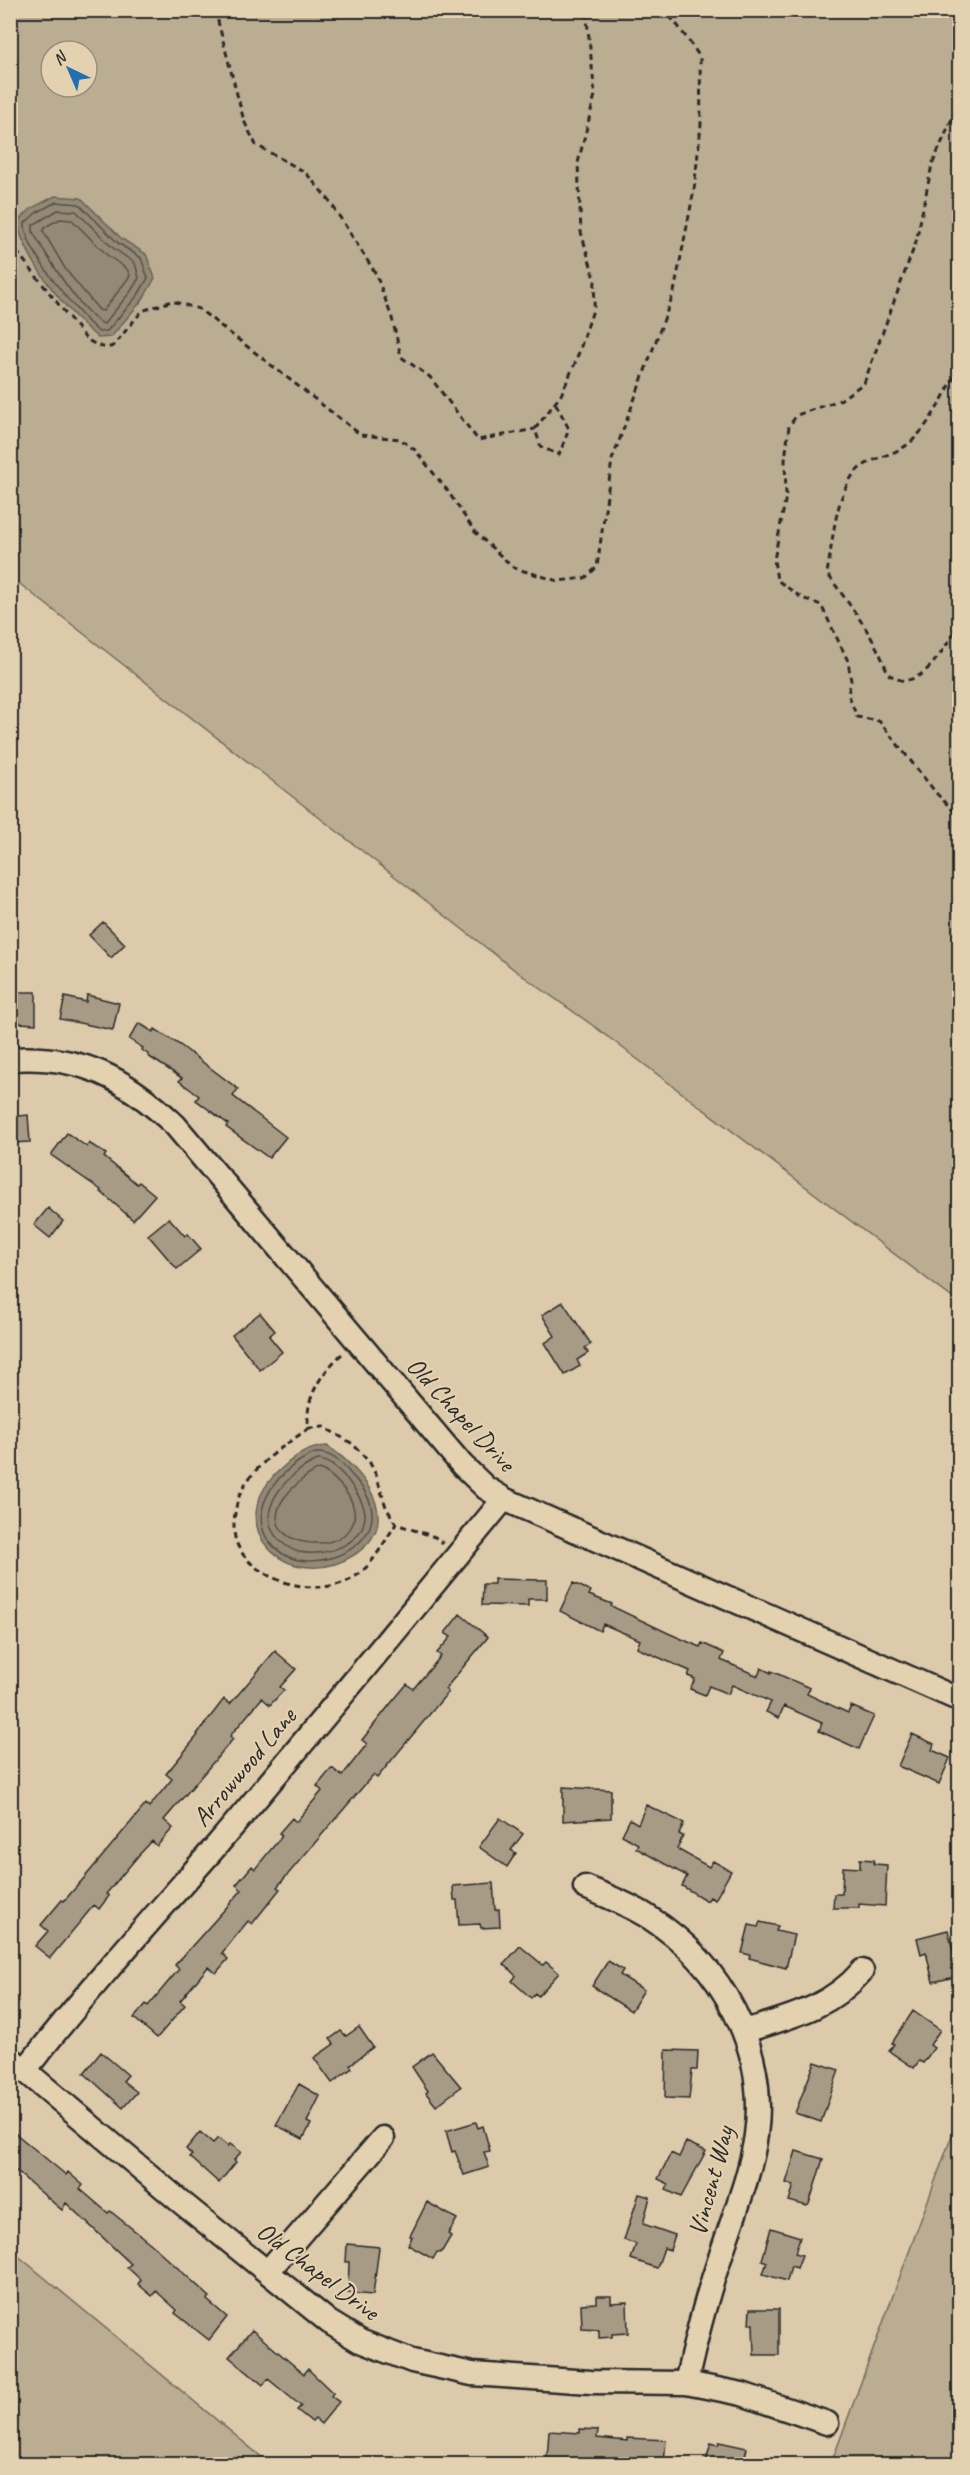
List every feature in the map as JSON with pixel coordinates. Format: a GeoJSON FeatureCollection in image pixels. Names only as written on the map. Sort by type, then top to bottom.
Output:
{"type":"FeatureCollection","features":[{"type":"Feature","properties":{"kind":"street","name":"Old Chapel Drive"},"geometry":{"type":"LineString","coordinates":[[10,1059],[46,1059],[90,1068],[119,1081],[153,1104],[175,1125],[462,1465],[486,1488],[504,1499],[960,1700]]}},
{"type":"Feature","properties":{"kind":"street","name":"Arrowwood Lane"},"geometry":{"type":"LineString","coordinates":[[18,2064],[216,1845],[340,1699],[504,1499]]}},
{"type":"Feature","properties":{"kind":"street","name":"Vincent Way"},"geometry":{"type":"LineString","coordinates":[[585,1887],[650,1917],[673,1935],[718,1984],[733,2006],[745,2031],[756,2089],[756,2134],[741,2197],[700,2320],[686,2383]]}},
{"type":"Feature","properties":{"kind":"street"},"geometry":{"type":"LineString","coordinates":[[745,2031],[825,2004],[852,1983],[862,1971]]}},
{"type":"Feature","properties":{"kind":"street","name":"Old Chapel Drive"},"geometry":{"type":"LineString","coordinates":[[18,2064],[176,2198],[329,2322],[360,2342],[412,2361],[472,2374],[509,2378],[686,2383],[742,2394],[827,2422]]}},
{"type":"Feature","properties":{"kind":"street"},"geometry":{"type":"LineString","coordinates":[[267,2271],[383,2138]]}},
{"type":"Feature","properties":{"kind":"path"},"geometry":{"type":"LineString","coordinates":[[215,10],[244,121],[256,145],[304,172],[329,200],[376,274],[392,318],[401,357],[430,377],[478,440],[535,429],[556,404],[594,307],[595,280],[581,232],[578,163],[595,95],[586,10]]}},
{"type":"Feature","properties":{"kind":"path"},"geometry":{"type":"LineString","coordinates":[[10,243],[86,339],[97,346],[107,349],[113,346],[142,311],[171,300],[200,309],[361,435],[400,439],[415,450],[447,490],[475,532],[514,568],[558,581],[585,578],[597,567],[612,460],[674,292],[694,190],[701,125],[700,57],[678,26],[663,10]]}},
{"type":"Feature","properties":{"kind":"path"},"geometry":{"type":"LineString","coordinates":[[960,100],[932,165],[916,242],[864,383],[840,400],[797,416],[789,426],[785,460],[786,496],[774,560],[777,580],[802,598],[821,605],[848,661],[851,681],[848,694],[857,717],[879,721],[937,794],[960,817]]}},
{"type":"Feature","properties":{"kind":"path"},"geometry":{"type":"LineString","coordinates":[[960,367],[932,417],[912,441],[894,454],[876,459],[854,474],[841,498],[827,573],[882,655],[888,674],[903,680],[921,676],[939,656],[960,623]]}},
{"type":"Feature","properties":{"kind":"path"},"geometry":{"type":"LineString","coordinates":[[535,429],[541,447],[559,455],[569,429],[556,404]]}},
{"type":"Feature","properties":{"kind":"path"},"geometry":{"type":"LineString","coordinates":[[309,1428],[306,1416],[314,1392],[335,1361],[357,1341]]}},
{"type":"Feature","properties":{"kind":"path"},"geometry":{"type":"LineString","coordinates":[[396,1524],[377,1555],[345,1581],[316,1587],[271,1578],[251,1562],[237,1544],[234,1534],[236,1508],[240,1494],[255,1470],[309,1428],[324,1426],[353,1444],[370,1463],[386,1507],[396,1524],[435,1537],[458,1555]]}},
{"type":"Feature","properties":{"kind":"shaded area"},"geometry":{"type":"Polygon","coordinates":[[[10,11],[959,11],[959,1303],[595,1027],[516,971],[11,577],[10,11]]]}},
{"type":"Feature","properties":{"kind":"shaded area"},"geometry":{"type":"Polygon","coordinates":[[[959,2116],[959,2464],[831,2464],[959,2116]]]}},
{"type":"Feature","properties":{"kind":"shaded area"},"geometry":{"type":"Polygon","coordinates":[[[11,2250],[270,2464],[11,2464],[11,2250]]]}},
{"type":"Feature","properties":{"kind":"water"},"geometry":{"type":"Polygon","coordinates":[[[55,196],[81,198],[122,239],[146,254],[155,278],[143,299],[111,337],[98,338],[73,314],[49,285],[29,254],[22,238],[17,222],[32,208],[55,196]]]}},
{"type":"Feature","properties":{"kind":"water"},"geometry":{"type":"Polygon","coordinates":[[[327,1446],[354,1468],[365,1482],[374,1497],[378,1512],[377,1527],[369,1542],[354,1555],[329,1565],[306,1567],[285,1561],[269,1549],[258,1532],[256,1511],[264,1489],[283,1467],[303,1452],[327,1446]]]}},
{"type":"Feature","properties":{"kind":"building"},"geometry":{"type":"Polygon","coordinates":[[[103,922],[125,944],[111,958],[89,935],[103,922]]]}},
{"type":"Feature","properties":{"kind":"building"},"geometry":{"type":"Polygon","coordinates":[[[10,992],[36,992],[36,1024],[10,1020],[10,992]]]}},
{"type":"Feature","properties":{"kind":"building"},"geometry":{"type":"Polygon","coordinates":[[[87,995],[119,1003],[113,1030],[60,1019],[65,997],[86,1002],[87,995]]]}},
{"type":"Feature","properties":{"kind":"building"},"geometry":{"type":"Polygon","coordinates":[[[139,1023],[153,1032],[155,1029],[180,1045],[238,1089],[233,1096],[286,1137],[269,1158],[226,1127],[228,1124],[196,1100],[199,1096],[179,1081],[182,1078],[148,1056],[142,1050],[143,1048],[129,1039],[139,1023]]]}},
{"type":"Feature","properties":{"kind":"building"},"geometry":{"type":"Polygon","coordinates":[[[28,1115],[30,1142],[10,1143],[10,1117],[28,1115]]]}},
{"type":"Feature","properties":{"kind":"building"},"geometry":{"type":"Polygon","coordinates":[[[67,1133],[87,1147],[89,1143],[106,1154],[104,1157],[137,1184],[139,1182],[155,1195],[133,1220],[101,1190],[51,1155],[67,1133]]]}},
{"type":"Feature","properties":{"kind":"building"},"geometry":{"type":"Polygon","coordinates":[[[48,1208],[63,1221],[50,1238],[34,1225],[48,1208]]]}},
{"type":"Feature","properties":{"kind":"building"},"geometry":{"type":"Polygon","coordinates":[[[169,1218],[201,1249],[177,1269],[148,1235],[169,1218]]]}},
{"type":"Feature","properties":{"kind":"building"},"geometry":{"type":"Polygon","coordinates":[[[563,1302],[591,1344],[585,1348],[588,1353],[577,1360],[580,1366],[565,1375],[545,1343],[555,1336],[542,1315],[563,1302]]]}},
{"type":"Feature","properties":{"kind":"building"},"geometry":{"type":"Polygon","coordinates":[[[260,1313],[275,1331],[269,1336],[282,1352],[260,1370],[232,1335],[260,1313]]]}},
{"type":"Feature","properties":{"kind":"building"},"geometry":{"type":"Polygon","coordinates":[[[494,1579],[547,1580],[547,1599],[528,1599],[528,1606],[482,1605],[483,1584],[494,1584],[494,1579]]]}},
{"type":"Feature","properties":{"kind":"building"},"geometry":{"type":"Polygon","coordinates":[[[573,1583],[591,1591],[589,1595],[612,1604],[611,1606],[668,1633],[700,1647],[702,1643],[724,1653],[721,1660],[758,1676],[761,1668],[771,1673],[771,1671],[810,1688],[807,1694],[848,1713],[851,1706],[874,1716],[859,1749],[819,1731],[822,1723],[784,1706],[779,1718],[766,1712],[771,1702],[732,1685],[728,1694],[709,1686],[705,1695],[690,1689],[695,1679],[688,1676],[690,1671],[637,1648],[640,1640],[603,1624],[600,1631],[560,1611],[573,1583]]]}},
{"type":"Feature","properties":{"kind":"building"},"geometry":{"type":"Polygon","coordinates":[[[460,1614],[488,1637],[445,1689],[448,1692],[377,1778],[373,1775],[277,1887],[280,1889],[252,1924],[248,1921],[222,1953],[228,1959],[216,1973],[208,1967],[180,2001],[185,2005],[157,2038],[134,2018],[146,2004],[148,2006],[179,1969],[175,1965],[242,1890],[236,1885],[252,1866],[255,1869],[282,1836],[279,1833],[292,1818],[296,1822],[322,1791],[317,1786],[332,1768],[342,1776],[367,1744],[362,1740],[392,1702],[407,1684],[413,1689],[441,1656],[437,1653],[451,1637],[445,1633],[460,1614]]]}},
{"type":"Feature","properties":{"kind":"building"},"geometry":{"type":"Polygon","coordinates":[[[275,1651],[296,1669],[280,1687],[284,1690],[270,1705],[262,1698],[230,1736],[233,1739],[164,1820],[173,1828],[157,1846],[152,1841],[106,1894],[109,1896],[99,1909],[94,1905],[50,1958],[35,1946],[48,1931],[41,1925],[146,1804],[149,1807],[172,1779],[166,1774],[224,1699],[230,1704],[275,1651]]]}},
{"type":"Feature","properties":{"kind":"building"},"geometry":{"type":"Polygon","coordinates":[[[912,1734],[934,1744],[932,1750],[950,1758],[939,1784],[898,1766],[912,1734]]]}},
{"type":"Feature","properties":{"kind":"building"},"geometry":{"type":"Polygon","coordinates":[[[563,1787],[611,1790],[611,1818],[563,1821],[563,1787]]]}},
{"type":"Feature","properties":{"kind":"building"},"geometry":{"type":"Polygon","coordinates":[[[646,1805],[684,1823],[679,1834],[683,1836],[677,1849],[709,1867],[713,1861],[731,1871],[715,1900],[710,1897],[707,1901],[682,1886],[687,1876],[636,1848],[638,1844],[622,1835],[630,1819],[638,1824],[646,1805]]]}},
{"type":"Feature","properties":{"kind":"building"},"geometry":{"type":"Polygon","coordinates":[[[500,1818],[523,1834],[511,1850],[516,1853],[507,1867],[479,1847],[500,1818]]]}},
{"type":"Feature","properties":{"kind":"building"},"geometry":{"type":"Polygon","coordinates":[[[860,1859],[874,1860],[874,1864],[887,1865],[885,1906],[859,1904],[859,1908],[833,1908],[834,1894],[842,1894],[843,1867],[860,1868],[860,1859]]]}},
{"type":"Feature","properties":{"kind":"building"},"geometry":{"type":"Polygon","coordinates":[[[493,1883],[495,1910],[499,1909],[500,1927],[481,1928],[480,1924],[459,1925],[457,1900],[454,1900],[453,1886],[493,1883]]]}},
{"type":"Feature","properties":{"kind":"building"},"geometry":{"type":"Polygon","coordinates":[[[760,1922],[778,1926],[776,1931],[794,1935],[786,1968],[749,1958],[750,1955],[742,1953],[749,1925],[758,1927],[760,1922]]]}},
{"type":"Feature","properties":{"kind":"building"},"geometry":{"type":"Polygon","coordinates":[[[948,1930],[959,1976],[933,1982],[926,1952],[921,1954],[917,1938],[948,1930]]]}},
{"type":"Feature","properties":{"kind":"building"},"geometry":{"type":"Polygon","coordinates":[[[520,1946],[543,1965],[546,1962],[559,1973],[538,1996],[535,1993],[531,1998],[512,1981],[516,1976],[504,1964],[520,1946]]]}},
{"type":"Feature","properties":{"kind":"building"},"geometry":{"type":"Polygon","coordinates":[[[608,1961],[623,1970],[620,1975],[644,1990],[631,2011],[592,1986],[608,1961]]]}},
{"type":"Feature","properties":{"kind":"building"},"geometry":{"type":"Polygon","coordinates":[[[913,2011],[940,2030],[930,2045],[934,2048],[923,2063],[919,2061],[914,2068],[889,2051],[913,2011]]]}},
{"type":"Feature","properties":{"kind":"building"},"geometry":{"type":"Polygon","coordinates":[[[359,2027],[373,2047],[350,2065],[352,2068],[332,2083],[314,2058],[334,2044],[330,2039],[341,2031],[346,2036],[359,2027]]]}},
{"type":"Feature","properties":{"kind":"building"},"geometry":{"type":"Polygon","coordinates":[[[666,2050],[698,2051],[697,2070],[692,2070],[689,2099],[665,2098],[666,2050]]]}},
{"type":"Feature","properties":{"kind":"building"},"geometry":{"type":"Polygon","coordinates":[[[101,2052],[128,2075],[123,2081],[137,2092],[123,2108],[84,2073],[101,2052]]]}},
{"type":"Feature","properties":{"kind":"building"},"geometry":{"type":"Polygon","coordinates":[[[432,2052],[461,2087],[436,2106],[412,2067],[432,2052]]]}},
{"type":"Feature","properties":{"kind":"building"},"geometry":{"type":"Polygon","coordinates":[[[815,2062],[839,2070],[821,2122],[795,2113],[815,2062]]]}},
{"type":"Feature","properties":{"kind":"building"},"geometry":{"type":"Polygon","coordinates":[[[299,2084],[320,2096],[307,2122],[311,2124],[303,2139],[276,2125],[299,2084]]]}},
{"type":"Feature","properties":{"kind":"building"},"geometry":{"type":"Polygon","coordinates":[[[476,2122],[478,2128],[483,2126],[490,2151],[484,2152],[489,2167],[464,2175],[455,2151],[452,2152],[446,2131],[476,2122]]]}},
{"type":"Feature","properties":{"kind":"building"},"geometry":{"type":"Polygon","coordinates":[[[10,2129],[66,2175],[68,2172],[83,2185],[80,2189],[108,2213],[110,2211],[150,2243],[210,2297],[207,2300],[227,2317],[209,2340],[175,2313],[177,2310],[156,2291],[152,2296],[138,2284],[141,2280],[127,2267],[131,2264],[66,2203],[62,2210],[10,2166],[10,2129]]]}},
{"type":"Feature","properties":{"kind":"building"},"geometry":{"type":"Polygon","coordinates":[[[200,2132],[213,2143],[218,2138],[241,2152],[219,2183],[190,2157],[192,2155],[186,2149],[200,2132]]]}},
{"type":"Feature","properties":{"kind":"building"},"geometry":{"type":"Polygon","coordinates":[[[686,2142],[706,2151],[681,2197],[666,2190],[669,2184],[658,2179],[671,2153],[679,2157],[686,2142]]]}},
{"type":"Feature","properties":{"kind":"building"},"geometry":{"type":"Polygon","coordinates":[[[796,2151],[823,2159],[807,2206],[789,2201],[794,2185],[786,2183],[796,2151]]]}},
{"type":"Feature","properties":{"kind":"building"},"geometry":{"type":"Polygon","coordinates":[[[639,2194],[650,2197],[643,2224],[675,2235],[670,2250],[664,2248],[657,2268],[631,2259],[636,2244],[624,2240],[639,2194]]]}},
{"type":"Feature","properties":{"kind":"building"},"geometry":{"type":"Polygon","coordinates":[[[427,2202],[457,2219],[448,2234],[451,2236],[441,2253],[437,2252],[433,2259],[408,2245],[412,2237],[410,2236],[427,2202]]]}},
{"type":"Feature","properties":{"kind":"building"},"geometry":{"type":"Polygon","coordinates":[[[771,2228],[800,2237],[795,2253],[802,2255],[797,2268],[791,2266],[787,2281],[763,2274],[767,2262],[762,2260],[771,2228]]]}},
{"type":"Feature","properties":{"kind":"building"},"geometry":{"type":"Polygon","coordinates":[[[347,2244],[379,2247],[373,2295],[348,2293],[347,2244]]]}},
{"type":"Feature","properties":{"kind":"building"},"geometry":{"type":"Polygon","coordinates":[[[597,2296],[611,2296],[611,2303],[627,2302],[628,2333],[599,2338],[599,2330],[582,2329],[581,2304],[597,2303],[597,2296]]]}},
{"type":"Feature","properties":{"kind":"building"},"geometry":{"type":"Polygon","coordinates":[[[750,2309],[779,2309],[779,2355],[754,2355],[753,2324],[749,2324],[750,2309]]]}},
{"type":"Feature","properties":{"kind":"building"},"geometry":{"type":"Polygon","coordinates":[[[252,2330],[304,2374],[308,2369],[333,2393],[331,2396],[339,2402],[321,2424],[315,2419],[312,2422],[297,2410],[301,2406],[268,2379],[263,2385],[229,2357],[252,2330]]]}},
{"type":"Feature","properties":{"kind":"building"},"geometry":{"type":"Polygon","coordinates":[[[580,2429],[598,2430],[597,2438],[627,2441],[627,2438],[666,2440],[664,2464],[579,2464],[579,2462],[547,2460],[549,2431],[580,2433],[580,2429]]]}},
{"type":"Feature","properties":{"kind":"building"},"geometry":{"type":"Polygon","coordinates":[[[719,2442],[747,2448],[743,2464],[705,2464],[711,2443],[718,2445],[719,2442]]]}}]}
